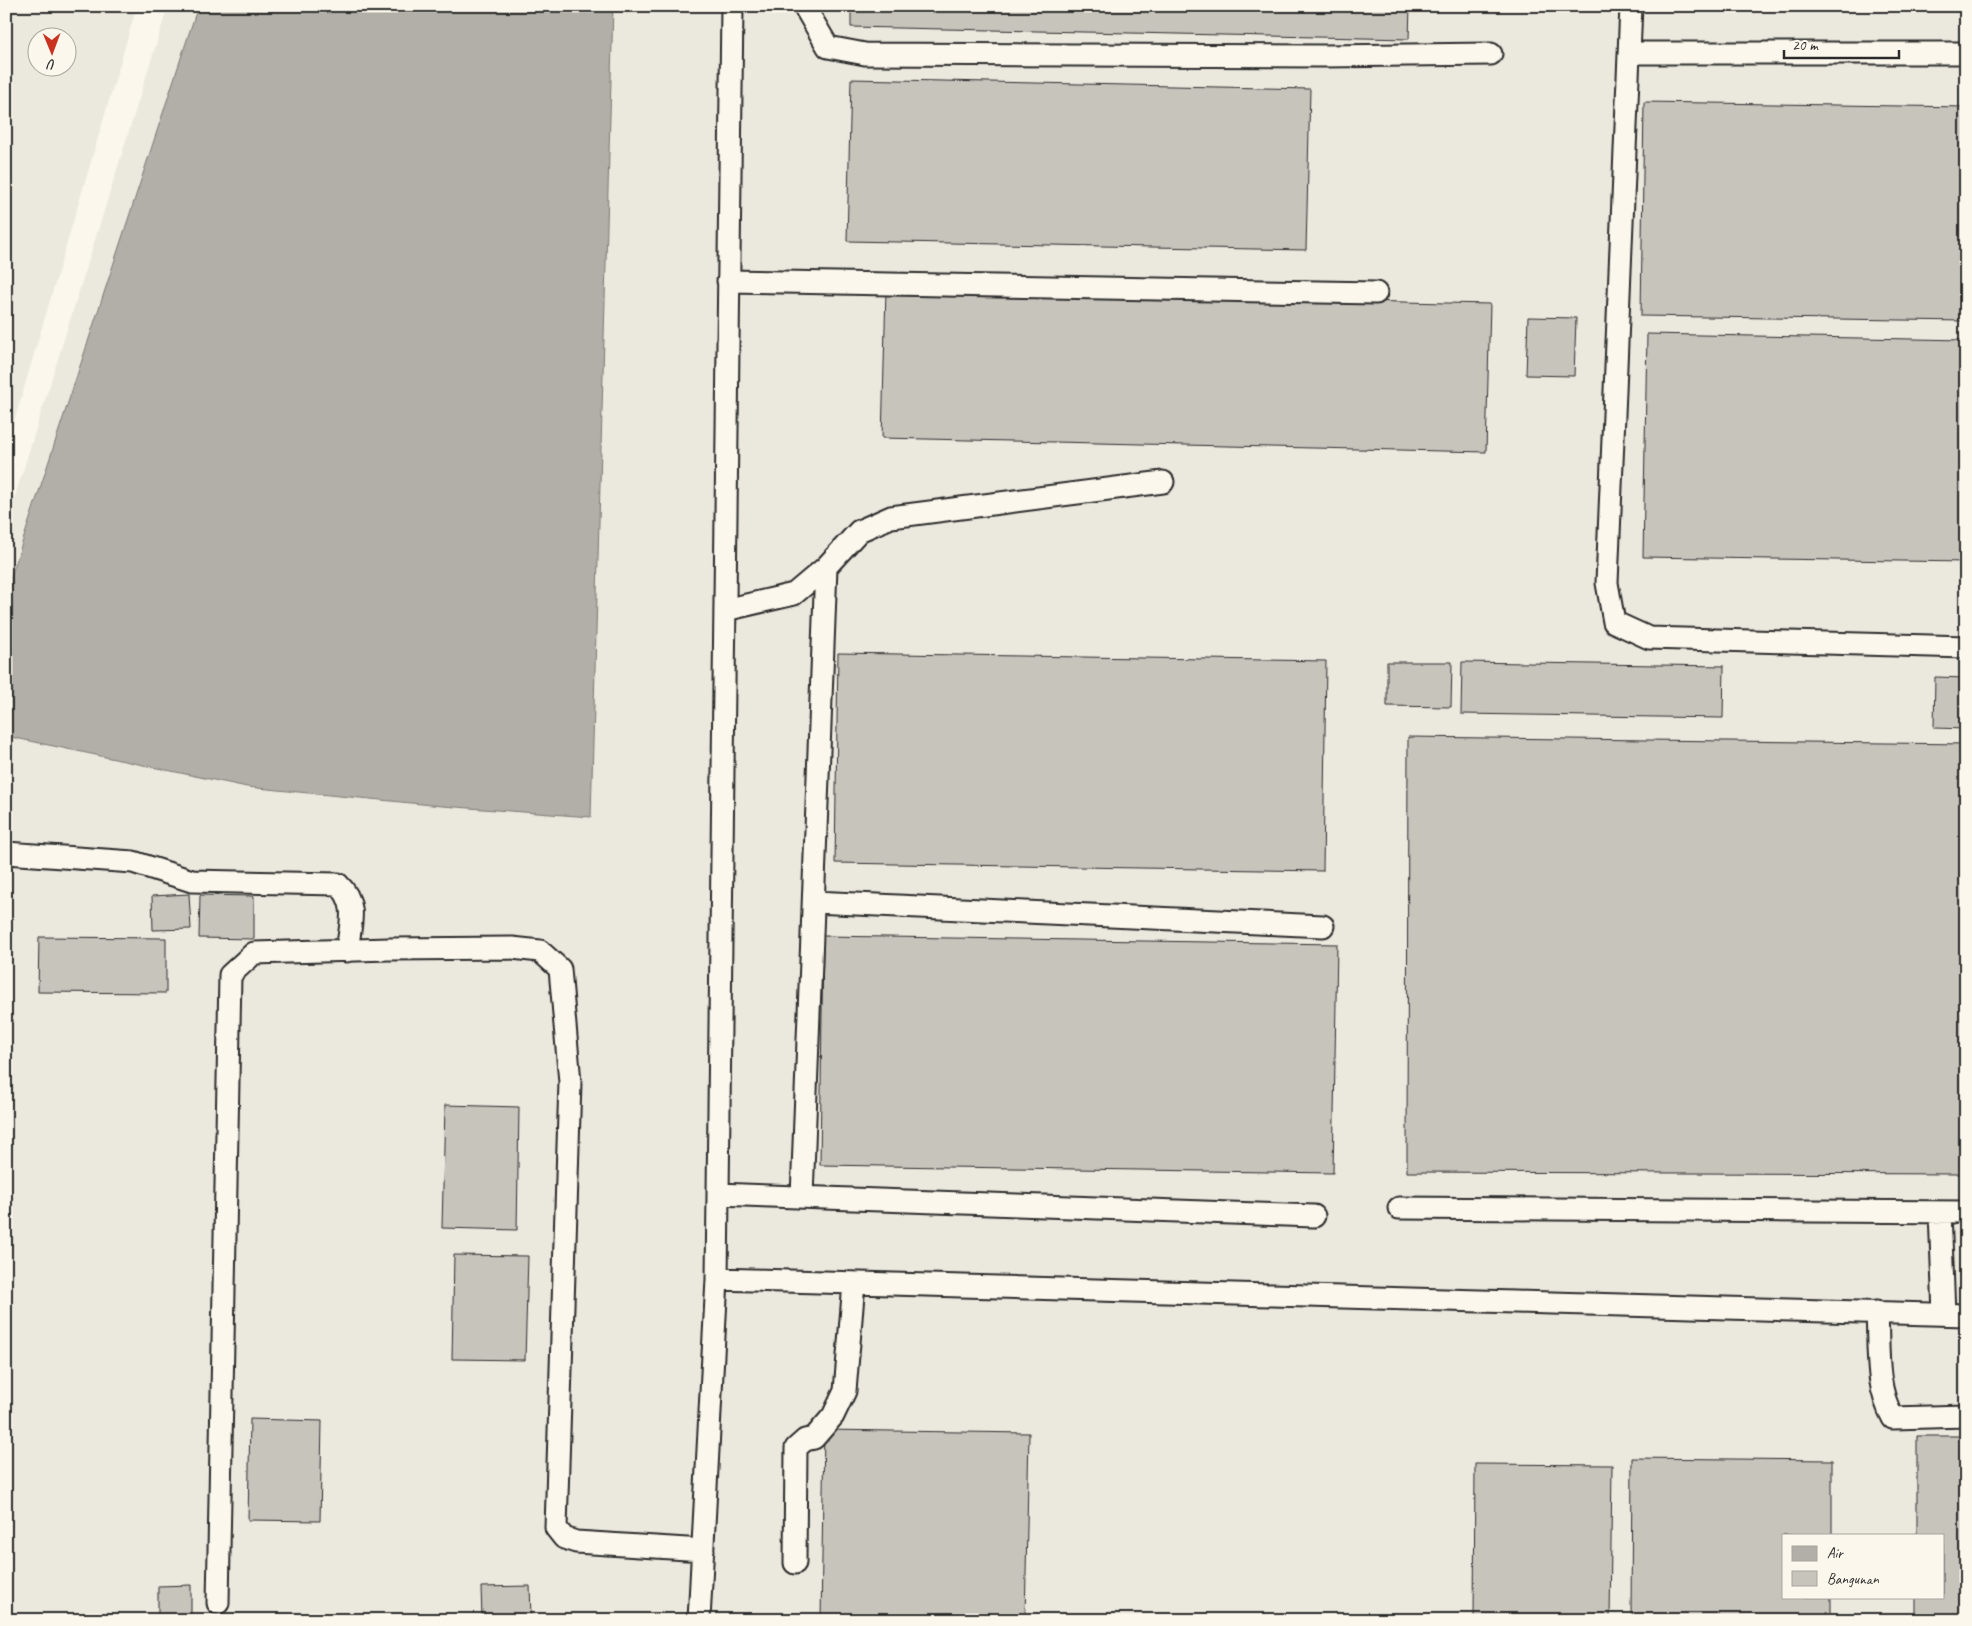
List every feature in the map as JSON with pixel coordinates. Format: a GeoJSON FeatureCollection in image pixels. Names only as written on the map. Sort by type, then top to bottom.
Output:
{"type":"FeatureCollection","features":[{"type":"Feature","properties":{"kind":"lane"},"geometry":{"type":"LineString","coordinates":[[699,1620],[717,1279],[732,6]]}},
{"type":"Feature","properties":{"kind":"lane"},"geometry":{"type":"LineString","coordinates":[[804,6],[828,47],[865,54],[1325,56],[1491,54]]}},
{"type":"Feature","properties":{"kind":"lane"},"geometry":{"type":"LineString","coordinates":[[1631,6],[1607,583],[1614,622],[1649,638],[1966,647]]}},
{"type":"Feature","properties":{"kind":"lane"},"geometry":{"type":"LineString","coordinates":[[1630,52],[1966,53]]}},
{"type":"Feature","properties":{"kind":"lane"},"geometry":{"type":"LineString","coordinates":[[728,281],[1376,293]]}},
{"type":"Feature","properties":{"kind":"lane"},"geometry":{"type":"LineString","coordinates":[[725,610],[794,594],[826,568],[859,531],[891,518],[1162,482]]}},
{"type":"Feature","properties":{"kind":"lane"},"geometry":{"type":"LineString","coordinates":[[802,1197],[826,568]]}},
{"type":"Feature","properties":{"kind":"lane"},"geometry":{"type":"LineString","coordinates":[[6,853],[133,862],[192,881],[338,884],[347,893],[352,904],[347,950]]}},
{"type":"Feature","properties":{"kind":"lane"},"geometry":{"type":"LineString","coordinates":[[814,902],[1322,926]]}},
{"type":"Feature","properties":{"kind":"lane"},"geometry":{"type":"LineString","coordinates":[[218,1603],[230,975],[254,953],[512,948],[540,951],[560,969],[570,1082],[556,1528],[564,1538],[576,1542],[703,1550]]}},
{"type":"Feature","properties":{"kind":"lane"},"geometry":{"type":"LineString","coordinates":[[718,1194],[1314,1216]]}},
{"type":"Feature","properties":{"kind":"lane"},"geometry":{"type":"LineString","coordinates":[[1399,1208],[1966,1212]]}},
{"type":"Feature","properties":{"kind":"lane"},"geometry":{"type":"LineString","coordinates":[[1940,1212],[1944,1314]]}},
{"type":"Feature","properties":{"kind":"lane"},"geometry":{"type":"LineString","coordinates":[[717,1279],[1966,1315]]}},
{"type":"Feature","properties":{"kind":"lane"},"geometry":{"type":"LineString","coordinates":[[795,1563],[796,1448],[805,1440],[814,1438],[833,1416],[845,1391],[854,1283]]}},
{"type":"Feature","properties":{"kind":"lane"},"geometry":{"type":"LineString","coordinates":[[1877,1312],[1880,1381],[1884,1401],[1893,1418],[1966,1416]]}},
{"type":"Feature","properties":{"kind":"shaded area"},"geometry":{"type":"Polygon","coordinates":[[[6,6],[137,6],[6,449],[6,6]]]}},
{"type":"Feature","properties":{"kind":"shaded area"},"geometry":{"type":"Polygon","coordinates":[[[168,6],[1966,6],[1966,1620],[6,1620],[6,525],[168,6]]]}},
{"type":"Feature","properties":{"kind":"water"},"geometry":{"type":"Polygon","coordinates":[[[198,6],[613,6],[591,817],[442,806],[247,787],[6,736],[6,592],[198,6]]]}},
{"type":"Feature","properties":{"kind":"building"},"geometry":{"type":"Polygon","coordinates":[[[851,6],[1410,6],[1409,39],[851,27],[851,6]]]}},
{"type":"Feature","properties":{"kind":"building"},"geometry":{"type":"Polygon","coordinates":[[[851,79],[1310,89],[1306,250],[847,241],[851,79]]]}},
{"type":"Feature","properties":{"kind":"building"},"geometry":{"type":"Polygon","coordinates":[[[1644,102],[1966,107],[1966,321],[1641,316],[1644,102]]]}},
{"type":"Feature","properties":{"kind":"building"},"geometry":{"type":"Polygon","coordinates":[[[886,290],[1490,304],[1486,452],[882,438],[886,290]]]}},
{"type":"Feature","properties":{"kind":"building"},"geometry":{"type":"Polygon","coordinates":[[[1528,317],[1576,318],[1574,376],[1526,375],[1528,317]]]}},
{"type":"Feature","properties":{"kind":"building"},"geometry":{"type":"Polygon","coordinates":[[[1647,334],[1966,340],[1966,562],[1643,557],[1647,334]]]}},
{"type":"Feature","properties":{"kind":"building"},"geometry":{"type":"Polygon","coordinates":[[[838,653],[1326,661],[1323,871],[835,863],[838,653]]]}},
{"type":"Feature","properties":{"kind":"building"},"geometry":{"type":"Polygon","coordinates":[[[1387,662],[1452,662],[1451,707],[1387,706],[1387,662]]]}},
{"type":"Feature","properties":{"kind":"building"},"geometry":{"type":"Polygon","coordinates":[[[1462,662],[1724,666],[1723,718],[1461,714],[1462,662]]]}},
{"type":"Feature","properties":{"kind":"building"},"geometry":{"type":"Polygon","coordinates":[[[1935,677],[1966,678],[1966,729],[1934,728],[1935,677]]]}},
{"type":"Feature","properties":{"kind":"building"},"geometry":{"type":"Polygon","coordinates":[[[1408,737],[1966,744],[1966,1174],[1407,1172],[1408,737]]]}},
{"type":"Feature","properties":{"kind":"building"},"geometry":{"type":"Polygon","coordinates":[[[189,894],[191,929],[153,930],[152,896],[189,894]]]}},
{"type":"Feature","properties":{"kind":"building"},"geometry":{"type":"Polygon","coordinates":[[[200,895],[254,896],[254,939],[199,938],[200,895]]]}},
{"type":"Feature","properties":{"kind":"building"},"geometry":{"type":"Polygon","coordinates":[[[823,936],[1337,944],[1333,1173],[820,1165],[823,936]]]}},
{"type":"Feature","properties":{"kind":"building"},"geometry":{"type":"Polygon","coordinates":[[[39,937],[166,938],[166,993],[38,992],[39,937]]]}},
{"type":"Feature","properties":{"kind":"building"},"geometry":{"type":"Polygon","coordinates":[[[445,1105],[519,1107],[517,1230],[442,1228],[445,1105]]]}},
{"type":"Feature","properties":{"kind":"building"},"geometry":{"type":"Polygon","coordinates":[[[454,1255],[528,1256],[525,1360],[452,1359],[454,1255]]]}},
{"type":"Feature","properties":{"kind":"building"},"geometry":{"type":"Polygon","coordinates":[[[250,1419],[322,1421],[320,1521],[248,1520],[250,1419]]]}},
{"type":"Feature","properties":{"kind":"building"},"geometry":{"type":"Polygon","coordinates":[[[824,1430],[1029,1433],[1025,1620],[821,1620],[824,1430]]]}},
{"type":"Feature","properties":{"kind":"building"},"geometry":{"type":"Polygon","coordinates":[[[1917,1436],[1966,1436],[1966,1620],[1916,1620],[1916,1598],[1944,1598],[1944,1534],[1917,1534],[1917,1436]]]}},
{"type":"Feature","properties":{"kind":"building"},"geometry":{"type":"Polygon","coordinates":[[[1632,1458],[1832,1460],[1832,1534],[1782,1534],[1782,1598],[1831,1598],[1831,1620],[1631,1620],[1632,1458]]]}},
{"type":"Feature","properties":{"kind":"building"},"geometry":{"type":"Polygon","coordinates":[[[1475,1464],[1612,1465],[1610,1620],[1474,1620],[1475,1464]]]}},
{"type":"Feature","properties":{"kind":"building"},"geometry":{"type":"Polygon","coordinates":[[[191,1585],[191,1617],[158,1618],[158,1586],[191,1585]]]}},
{"type":"Feature","properties":{"kind":"building"},"geometry":{"type":"Polygon","coordinates":[[[530,1586],[531,1617],[482,1618],[481,1587],[530,1586]]]}}]}
